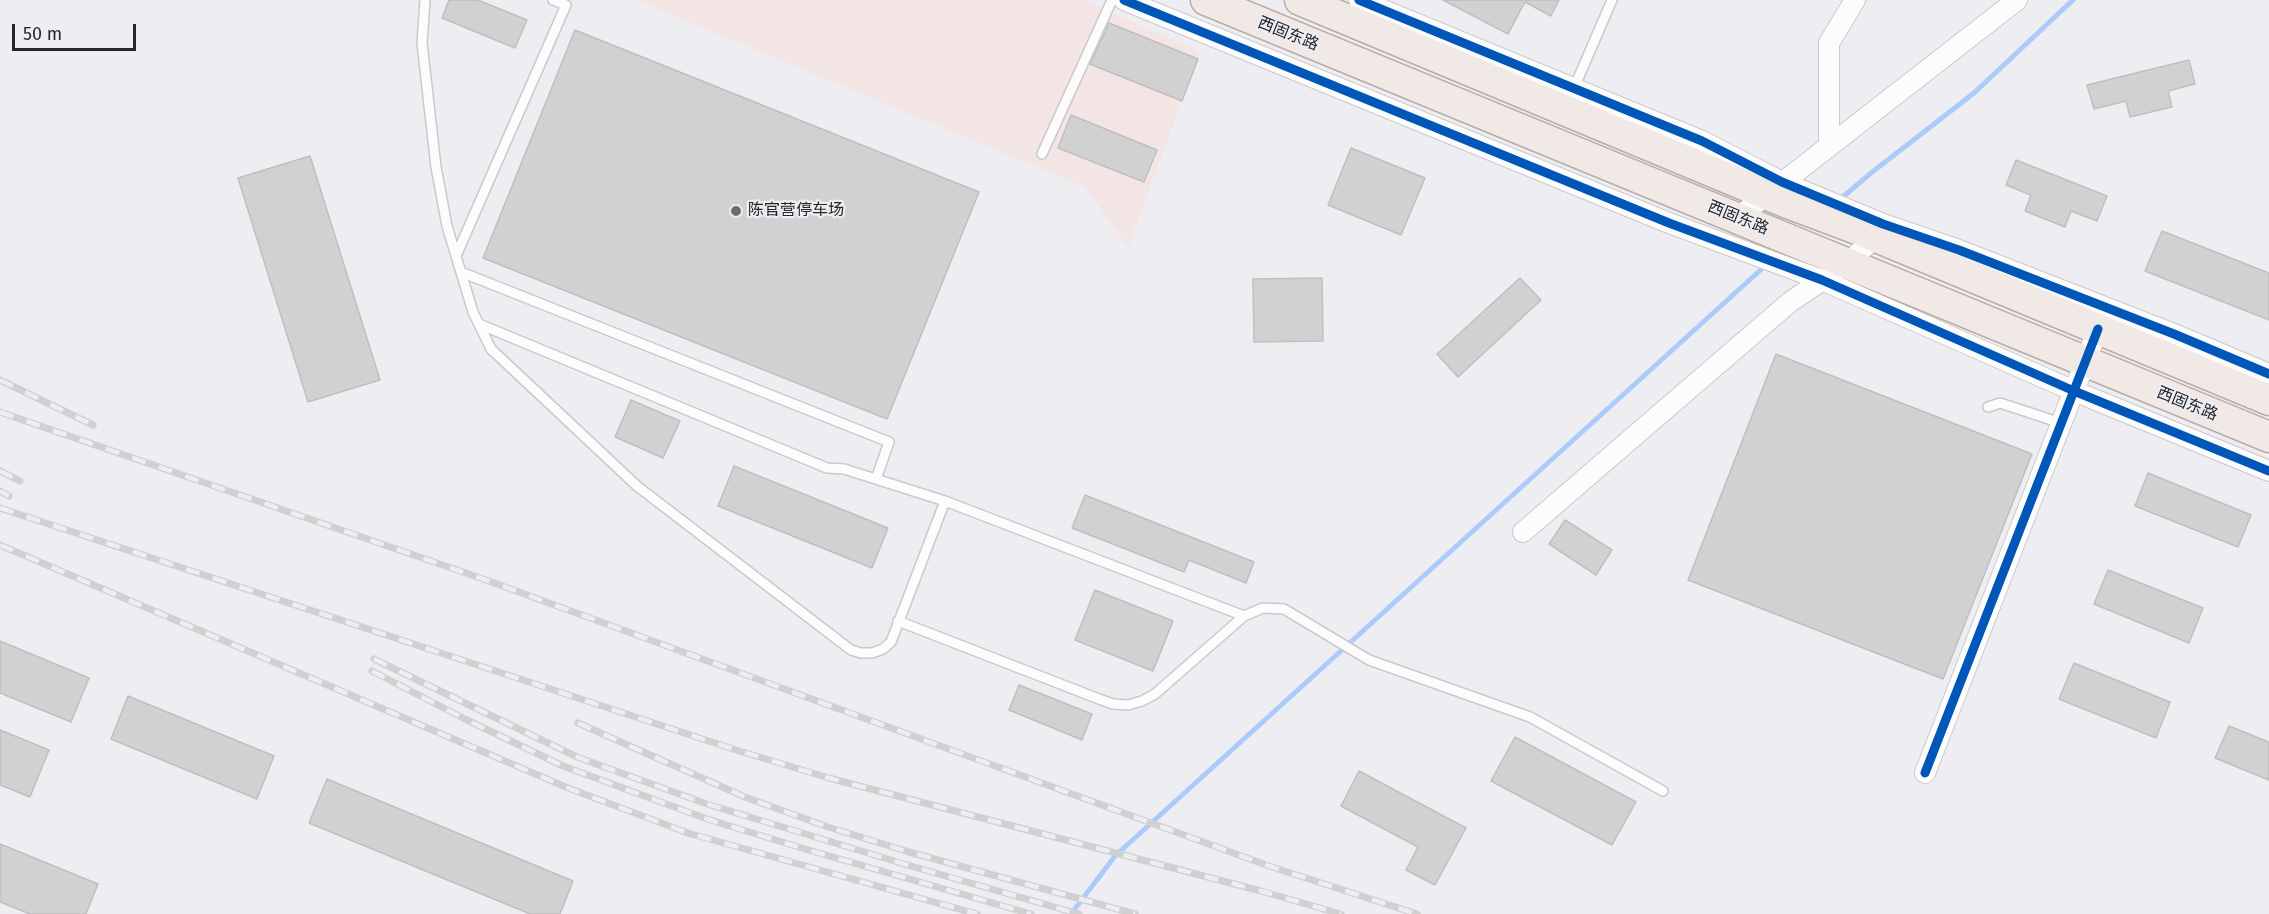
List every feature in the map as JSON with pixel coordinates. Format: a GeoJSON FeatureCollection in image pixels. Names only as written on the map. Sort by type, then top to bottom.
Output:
{"type":"FeatureCollection","features":[{"type":"Feature","properties":{"kind":"main road","name":"西固东路"},"geometry":{"type":"LineString","coordinates":[[1206,0],[1748,223],[1827,268],[2085,362],[2269,437]]}},
{"type":"Feature","properties":{"kind":"main road","name":"西固东路"},"geometry":{"type":"LineString","coordinates":[[1300,0],[1783,192],[2098,329],[2269,400]]}},
{"type":"Feature","properties":{"kind":"street"},"geometry":{"type":"LineString","coordinates":[[1124,0],[1669,223],[1739,249],[1827,268],[2074,391],[2269,471]]}},
{"type":"Feature","properties":{"kind":"street"},"geometry":{"type":"LineString","coordinates":[[1359,0],[1701,141],[1783,192]]}},
{"type":"Feature","properties":{"kind":"street"},"geometry":{"type":"LineString","coordinates":[[1828,146],[1829,42],[1855,0]]}},
{"type":"Feature","properties":{"kind":"street"},"geometry":{"type":"LineString","coordinates":[[1748,223],[1783,192],[1828,146],[2017,0]]}},
{"type":"Feature","properties":{"kind":"street"},"geometry":{"type":"LineString","coordinates":[[1523,532],[1790,302],[1867,228],[1959,250],[2269,374]]}},
{"type":"Feature","properties":{"kind":"street"},"geometry":{"type":"LineString","coordinates":[[1925,773],[2098,329]]}},
{"type":"Feature","properties":{"kind":"lane"},"geometry":{"type":"LineString","coordinates":[[425,0],[422,42],[436,167],[447,226],[473,312],[491,349],[637,486],[851,650],[861,654],[883,649],[891,642],[945,501]]}},
{"type":"Feature","properties":{"kind":"lane"},"geometry":{"type":"LineString","coordinates":[[456,256],[566,5],[553,0]]}},
{"type":"Feature","properties":{"kind":"lane"},"geometry":{"type":"LineString","coordinates":[[1042,154],[1112,0]]}},
{"type":"Feature","properties":{"kind":"lane"},"geometry":{"type":"LineString","coordinates":[[1574,88],[1612,0]]}},
{"type":"Feature","properties":{"kind":"lane"},"geometry":{"type":"LineString","coordinates":[[461,272],[889,442],[876,479]]}},
{"type":"Feature","properties":{"kind":"lane"},"geometry":{"type":"LineString","coordinates":[[479,324],[827,468],[844,469],[945,501],[1245,616]]}},
{"type":"Feature","properties":{"kind":"lane"},"geometry":{"type":"LineString","coordinates":[[1988,407],[2000,403],[2061,423]]}},
{"type":"Feature","properties":{"kind":"lane"},"geometry":{"type":"LineString","coordinates":[[898,621],[1099,699],[1113,704],[1128,705],[1155,694],[1245,616],[1263,608],[1284,609],[1370,660],[1530,717],[1663,791]]}},
{"type":"Feature","properties":{"kind":"shaded area"},"geometry":{"type":"Polygon","coordinates":[[[636,0],[1084,0],[1200,52],[1128,247],[1085,187],[636,0]]]}},
{"type":"Feature","properties":{"kind":"building"},"geometry":{"type":"Polygon","coordinates":[[[449,0],[478,0],[527,20],[515,48],[442,18],[449,0]]]}},
{"type":"Feature","properties":{"kind":"building"},"geometry":{"type":"Polygon","coordinates":[[[1443,0],[1559,0],[1551,16],[1525,2],[1508,34],[1443,0]]]}},
{"type":"Feature","properties":{"kind":"building"},"geometry":{"type":"Polygon","coordinates":[[[1109,23],[1198,59],[1182,101],[1090,64],[1109,23]]]}},
{"type":"Feature","properties":{"kind":"building","name":"陈官营停车场"},"geometry":{"type":"Polygon","coordinates":[[[575,30],[979,192],[887,419],[483,258],[575,30]]]}},
{"type":"Feature","properties":{"kind":"building"},"geometry":{"type":"Polygon","coordinates":[[[2189,60],[2195,84],[2168,91],[2172,107],[2130,117],[2126,101],[2094,109],[2087,85],[2189,60]]]}},
{"type":"Feature","properties":{"kind":"building"},"geometry":{"type":"Polygon","coordinates":[[[1071,115],[1157,150],[1144,182],[1058,148],[1071,115]]]}},
{"type":"Feature","properties":{"kind":"building"},"geometry":{"type":"Polygon","coordinates":[[[1351,148],[1425,178],[1401,235],[1328,205],[1351,148]]]}},
{"type":"Feature","properties":{"kind":"building"},"geometry":{"type":"Polygon","coordinates":[[[310,156],[380,380],[308,402],[238,178],[310,156]]]}},
{"type":"Feature","properties":{"kind":"building"},"geometry":{"type":"Polygon","coordinates":[[[2016,160],[2107,196],[2097,221],[2071,211],[2065,227],[2025,211],[2031,195],[2006,185],[2016,160]]]}},
{"type":"Feature","properties":{"kind":"building"},"geometry":{"type":"Polygon","coordinates":[[[2162,231],[2269,273],[2269,320],[2145,271],[2162,231]]]}},
{"type":"Feature","properties":{"kind":"building"},"geometry":{"type":"Polygon","coordinates":[[[1322,278],[1323,341],[1254,342],[1253,279],[1322,278]]]}},
{"type":"Feature","properties":{"kind":"building"},"geometry":{"type":"Polygon","coordinates":[[[1520,278],[1541,300],[1458,377],[1437,354],[1520,278]]]}},
{"type":"Feature","properties":{"kind":"building"},"geometry":{"type":"Polygon","coordinates":[[[1776,354],[2032,454],[1943,679],[1688,580],[1776,354]]]}},
{"type":"Feature","properties":{"kind":"building"},"geometry":{"type":"Polygon","coordinates":[[[631,400],[680,421],[663,458],[615,437],[631,400]]]}},
{"type":"Feature","properties":{"kind":"building"},"geometry":{"type":"Polygon","coordinates":[[[734,466],[888,528],[872,568],[718,506],[734,466]]]}},
{"type":"Feature","properties":{"kind":"building"},"geometry":{"type":"Polygon","coordinates":[[[2148,473],[2251,515],[2238,547],[2135,506],[2148,473]]]}},
{"type":"Feature","properties":{"kind":"building"},"geometry":{"type":"Polygon","coordinates":[[[1085,495],[1254,562],[1246,583],[1189,560],[1184,572],[1072,528],[1085,495]]]}},
{"type":"Feature","properties":{"kind":"building"},"geometry":{"type":"Polygon","coordinates":[[[1565,520],[1612,550],[1596,575],[1549,544],[1565,520]]]}},
{"type":"Feature","properties":{"kind":"building"},"geometry":{"type":"Polygon","coordinates":[[[2108,570],[2203,608],[2189,643],[2094,604],[2108,570]]]}},
{"type":"Feature","properties":{"kind":"building"},"geometry":{"type":"Polygon","coordinates":[[[1095,590],[1173,621],[1153,671],[1075,640],[1095,590]]]}},
{"type":"Feature","properties":{"kind":"building"},"geometry":{"type":"Polygon","coordinates":[[[0,641],[89,678],[71,722],[0,693],[0,641]]]}},
{"type":"Feature","properties":{"kind":"building"},"geometry":{"type":"Polygon","coordinates":[[[2074,663],[2170,702],[2156,738],[2059,699],[2074,663]]]}},
{"type":"Feature","properties":{"kind":"building"},"geometry":{"type":"Polygon","coordinates":[[[1019,685],[1092,714],[1082,740],[1009,710],[1019,685]]]}},
{"type":"Feature","properties":{"kind":"building"},"geometry":{"type":"Polygon","coordinates":[[[128,696],[274,756],[257,799],[111,739],[128,696]]]}},
{"type":"Feature","properties":{"kind":"building"},"geometry":{"type":"Polygon","coordinates":[[[2229,726],[2269,742],[2269,780],[2215,758],[2229,726]]]}},
{"type":"Feature","properties":{"kind":"building"},"geometry":{"type":"Polygon","coordinates":[[[0,730],[49,750],[30,797],[0,785],[0,730]]]}},
{"type":"Feature","properties":{"kind":"building"},"geometry":{"type":"Polygon","coordinates":[[[1515,737],[1636,802],[1612,845],[1491,781],[1515,737]]]}},
{"type":"Feature","properties":{"kind":"building"},"geometry":{"type":"Polygon","coordinates":[[[1359,771],[1466,828],[1435,885],[1406,870],[1418,847],[1341,806],[1359,771]]]}},
{"type":"Feature","properties":{"kind":"building"},"geometry":{"type":"Polygon","coordinates":[[[327,779],[573,881],[560,914],[530,914],[309,823],[327,779]]]}},
{"type":"Feature","properties":{"kind":"building"},"geometry":{"type":"Polygon","coordinates":[[[0,844],[98,884],[86,914],[30,914],[0,902],[0,844]]]}},
{"type":"Feature","properties":{"kind":"waterway"},"geometry":{"type":"LineString","coordinates":[[1838,201],[1974,93],[2073,0]]}},
{"type":"Feature","properties":{"kind":"waterway"},"geometry":{"type":"LineString","coordinates":[[1071,914],[1115,856],[1766,265]]}},
{"type":"Feature","properties":{"kind":"railway"},"geometry":{"type":"LineString","coordinates":[[0,380],[93,425]]}},
{"type":"Feature","properties":{"kind":"railway"},"geometry":{"type":"LineString","coordinates":[[0,412],[486,580],[1269,866],[1417,914]]}},
{"type":"Feature","properties":{"kind":"railway"},"geometry":{"type":"LineString","coordinates":[[0,471],[20,481]]}},
{"type":"Feature","properties":{"kind":"railway"},"geometry":{"type":"LineString","coordinates":[[0,491],[9,496]]}},
{"type":"Feature","properties":{"kind":"railway"},"geometry":{"type":"LineString","coordinates":[[0,508],[736,750],[829,778],[1341,914]]}},
{"type":"Feature","properties":{"kind":"railway"},"geometry":{"type":"LineString","coordinates":[[0,545],[568,788],[688,833],[977,914]]}},
{"type":"Feature","properties":{"kind":"railway"},"geometry":{"type":"LineString","coordinates":[[374,659],[577,757],[707,804],[1079,914]]}},
{"type":"Feature","properties":{"kind":"railway"},"geometry":{"type":"LineString","coordinates":[[372,671],[563,766],[707,819],[1031,914]]}},
{"type":"Feature","properties":{"kind":"railway"},"geometry":{"type":"LineString","coordinates":[[578,723],[745,797],[828,827],[909,852],[1135,914]]}},
{"type":"Feature","properties":{"kind":"cycle path"},"geometry":{"type":"LineString","coordinates":[[1124,0],[1669,223],[1822,280],[2074,391],[2269,471]]}},
{"type":"Feature","properties":{"kind":"cycle path"},"geometry":{"type":"LineString","coordinates":[[1359,0],[1702,141],[1782,182],[1883,224],[1959,250],[2174,334],[2269,374]]}},
{"type":"Feature","properties":{"kind":"cycle path"},"geometry":{"type":"LineString","coordinates":[[1925,773],[2098,329]]}},
{"type":"Feature","properties":{"kind":"place","name":"陈官营停车场"},"geometry":{"type":"Point","coordinates":[736,211]}}]}
